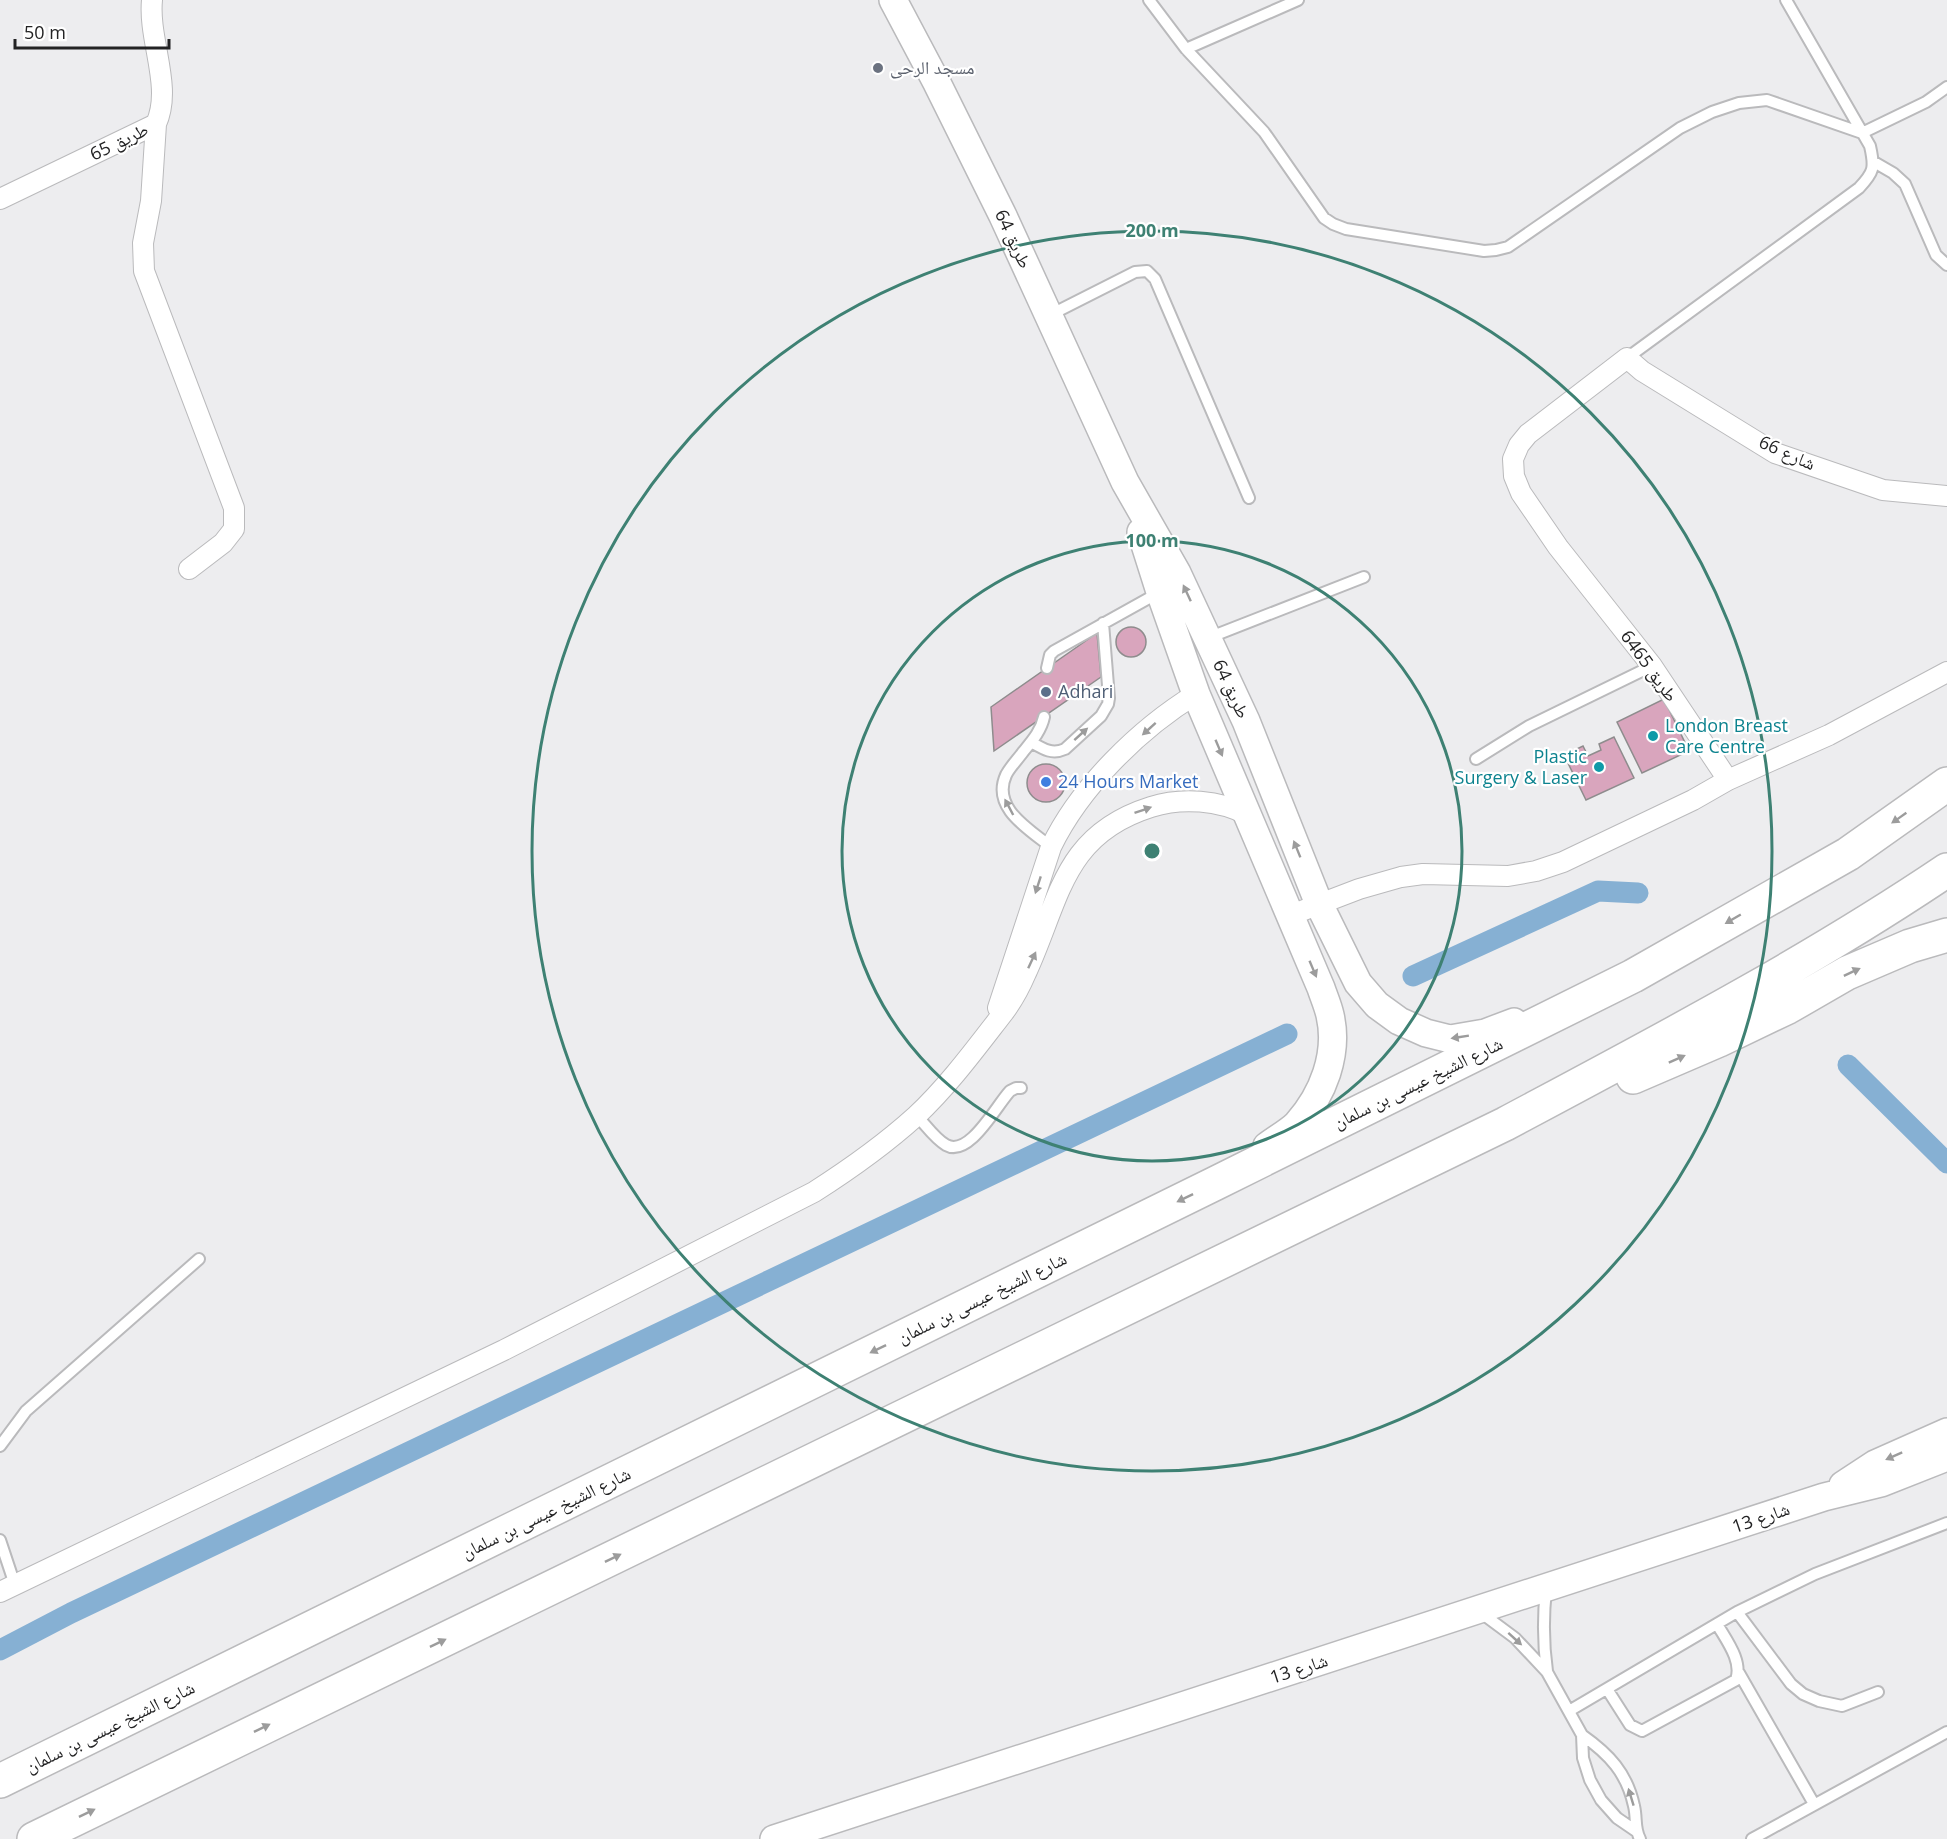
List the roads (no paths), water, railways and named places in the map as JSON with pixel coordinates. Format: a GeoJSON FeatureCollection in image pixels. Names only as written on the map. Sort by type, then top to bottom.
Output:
{"type":"FeatureCollection","features":[{"type":"Feature","properties":{"kind":"highway","name":"شارع الشيخ عيسى بن سلمان"},"geometry":{"type":"LineString","coordinates":[[0,1781],[1633,976],[1848,854],[1947,784]]}},
{"type":"Feature","properties":{"kind":"highway"},"geometry":{"type":"LineString","coordinates":[[34,1839],[1505,1124],[1725,1006],[1899,902],[1947,870]]}},
{"type":"Feature","properties":{"kind":"highway"},"geometry":{"type":"LineString","coordinates":[[1505,1124],[1649,1071],[1788,1007],[1847,973],[1910,946],[1947,935]]}},
{"type":"Feature","properties":{"kind":"street","name":"طريق 65"},"geometry":{"type":"LineString","coordinates":[[0,199],[156,124],[163,100],[150,15],[152,0]]}},
{"type":"Feature","properties":{"kind":"street","name":"طريق 64"},"geometry":{"type":"LineString","coordinates":[[893,0],[990,190],[1125,482],[1177,573],[1245,721],[1319,904],[1358,983],[1377,1005],[1399,1021],[1426,1033],[1450,1039],[1485,1033],[1633,976]]}},
{"type":"Feature","properties":{"kind":"street"},"geometry":{"type":"LineString","coordinates":[[156,124],[152,201],[143,243],[144,271],[234,508],[234,529],[223,543],[189,569]]}},
{"type":"Feature","properties":{"kind":"street","name":"شارع 66"},"geometry":{"type":"LineString","coordinates":[[1634,364],[1775,453],[1883,490],[1947,496]]}},
{"type":"Feature","properties":{"kind":"street","name":"طريق 6465"},"geometry":{"type":"LineString","coordinates":[[1634,364],[1528,434],[1519,445],[1513,459],[1514,476],[1521,494],[1558,547],[1652,666],[1728,780]]}},
{"type":"Feature","properties":{"kind":"street","name":"طريق 64"},"geometry":{"type":"LineString","coordinates":[[1125,482],[1196,694],[1291,915],[1330,1016],[1332,1046],[1327,1075],[1314,1102],[1295,1125],[1214,1184]]}},
{"type":"Feature","properties":{"kind":"street"},"geometry":{"type":"LineString","coordinates":[[1291,915],[1380,882],[1423,874],[1508,876],[1536,871],[1563,862],[1693,800],[1728,780],[1829,735],[1947,672]]}},
{"type":"Feature","properties":{"kind":"street"},"geometry":{"type":"LineString","coordinates":[[991,1027],[1051,847],[1060,828],[1082,797],[1105,771],[1156,722],[1176,706],[1226,679]]}},
{"type":"Feature","properties":{"kind":"street"},"geometry":{"type":"LineString","coordinates":[[8,1589],[493,1355],[814,1192],[850,1169],[916,1115],[950,1080],[1005,1011],[1040,943],[1062,881],[1084,848],[1115,823],[1136,812],[1161,804],[1187,801],[1212,803],[1236,809],[1248,815]]}},
{"type":"Feature","properties":{"kind":"street"},"geometry":{"type":"LineString","coordinates":[[1051,847],[1072,863]]}},
{"type":"Feature","properties":{"kind":"street","name":"شارع 13"},"geometry":{"type":"LineString","coordinates":[[1824,1497],[1875,1464],[1947,1432]]}},
{"type":"Feature","properties":{"kind":"street","name":"شارع 13"},"geometry":{"type":"LineString","coordinates":[[774,1839],[1824,1497],[1881,1483],[1947,1457]]}},
{"type":"Feature","properties":{"kind":"lane"},"geometry":{"type":"LineString","coordinates":[[1149,0],[1186,49],[1264,132],[1324,218],[1346,229],[1484,251],[1508,247],[1680,128],[1721,109],[1738,103],[1767,100],[1862,133],[1926,102],[1947,87]]}},
{"type":"Feature","properties":{"kind":"lane"},"geometry":{"type":"LineString","coordinates":[[1186,49],[1298,0]]}},
{"type":"Feature","properties":{"kind":"lane"},"geometry":{"type":"LineString","coordinates":[[1634,364],[1859,188],[1871,175],[1874,162],[1870,146],[1786,0]]}},
{"type":"Feature","properties":{"kind":"lane"},"geometry":{"type":"LineString","coordinates":[[1874,162],[1893,173],[1905,184],[1936,255],[1947,265]]}},
{"type":"Feature","properties":{"kind":"lane"},"geometry":{"type":"LineString","coordinates":[[1048,316],[1135,272],[1146,271],[1155,279],[1249,498]]}},
{"type":"Feature","properties":{"kind":"lane"},"geometry":{"type":"LineString","coordinates":[[1207,638],[1364,577]]}},
{"type":"Feature","properties":{"kind":"lane"},"geometry":{"type":"LineString","coordinates":[[1047,668],[1050,655],[1054,651],[1160,592]]}},
{"type":"Feature","properties":{"kind":"lane"},"geometry":{"type":"LineString","coordinates":[[1032,742],[1046,750],[1059,752],[1105,711],[1109,698],[1103,623]]}},
{"type":"Feature","properties":{"kind":"lane"},"geometry":{"type":"LineString","coordinates":[[1476,759],[1529,726],[1652,666]]}},
{"type":"Feature","properties":{"kind":"lane"},"geometry":{"type":"LineString","coordinates":[[1044,717],[1040,730],[1007,773],[1003,784],[1003,795],[1006,806],[1013,816],[1051,847]]}},
{"type":"Feature","properties":{"kind":"lane"},"geometry":{"type":"LineString","coordinates":[[916,1115],[945,1145],[960,1147],[972,1140],[1010,1091],[1021,1088]]}},
{"type":"Feature","properties":{"kind":"lane"},"geometry":{"type":"LineString","coordinates":[[0,1446],[26,1411],[199,1259]]}},
{"type":"Feature","properties":{"kind":"lane"},"geometry":{"type":"LineString","coordinates":[[1569,1711],[1737,1612],[1815,1574],[1947,1523]]}},
{"type":"Feature","properties":{"kind":"lane"},"geometry":{"type":"LineString","coordinates":[[0,1540],[8,1589]]}},
{"type":"Feature","properties":{"kind":"lane"},"geometry":{"type":"LineString","coordinates":[[1546,1589],[1543,1617],[1547,1672]]}},
{"type":"Feature","properties":{"kind":"lane"},"geometry":{"type":"LineString","coordinates":[[1479,1611],[1515,1638],[1547,1672],[1582,1735],[1583,1758],[1590,1780],[1601,1800],[1617,1818],[1638,1835]]}},
{"type":"Feature","properties":{"kind":"lane"},"geometry":{"type":"LineString","coordinates":[[1737,1612],[1791,1684],[1803,1694],[1819,1701],[1842,1706],[1878,1692]]}},
{"type":"Feature","properties":{"kind":"lane"},"geometry":{"type":"LineString","coordinates":[[1717,1624],[1737,1662],[1739,1673],[1814,1804]]}},
{"type":"Feature","properties":{"kind":"lane"},"geometry":{"type":"LineString","coordinates":[[1607,1689],[1630,1725],[1642,1731],[1736,1680],[1739,1673]]}},
{"type":"Feature","properties":{"kind":"lane"},"geometry":{"type":"LineString","coordinates":[[1753,1839],[1947,1732]]}},
{"type":"Feature","properties":{"kind":"lane"},"geometry":{"type":"LineString","coordinates":[[1582,1735],[1601,1748],[1617,1765],[1628,1786],[1635,1808],[1638,1835]]}},
{"type":"Feature","properties":{"kind":"waterway"},"geometry":{"type":"LineString","coordinates":[[1413,976],[1598,891],[1638,893]]}},
{"type":"Feature","properties":{"kind":"waterway"},"geometry":{"type":"LineString","coordinates":[[0,1650],[71,1613],[1287,1034]]}},
{"type":"Feature","properties":{"kind":"waterway"},"geometry":{"type":"LineString","coordinates":[[1848,1065],[1947,1163]]}},
{"type":"Feature","properties":{"kind":"place","name":"مسجد الرحى"},"geometry":{"type":"Point","coordinates":[878,68]}},
{"type":"Feature","properties":{"kind":"place","name":"Adhari"},"geometry":{"type":"Point","coordinates":[1046,692]}},
{"type":"Feature","properties":{"kind":"place","name":"London Breast Care Centre"},"geometry":{"type":"Point","coordinates":[1653,736]}},
{"type":"Feature","properties":{"kind":"place","name":"Plastic Surgery & Laser"},"geometry":{"type":"Point","coordinates":[1599,767]}},
{"type":"Feature","properties":{"kind":"place","name":"24 Hours Market"},"geometry":{"type":"Point","coordinates":[1046,782]}}]}
